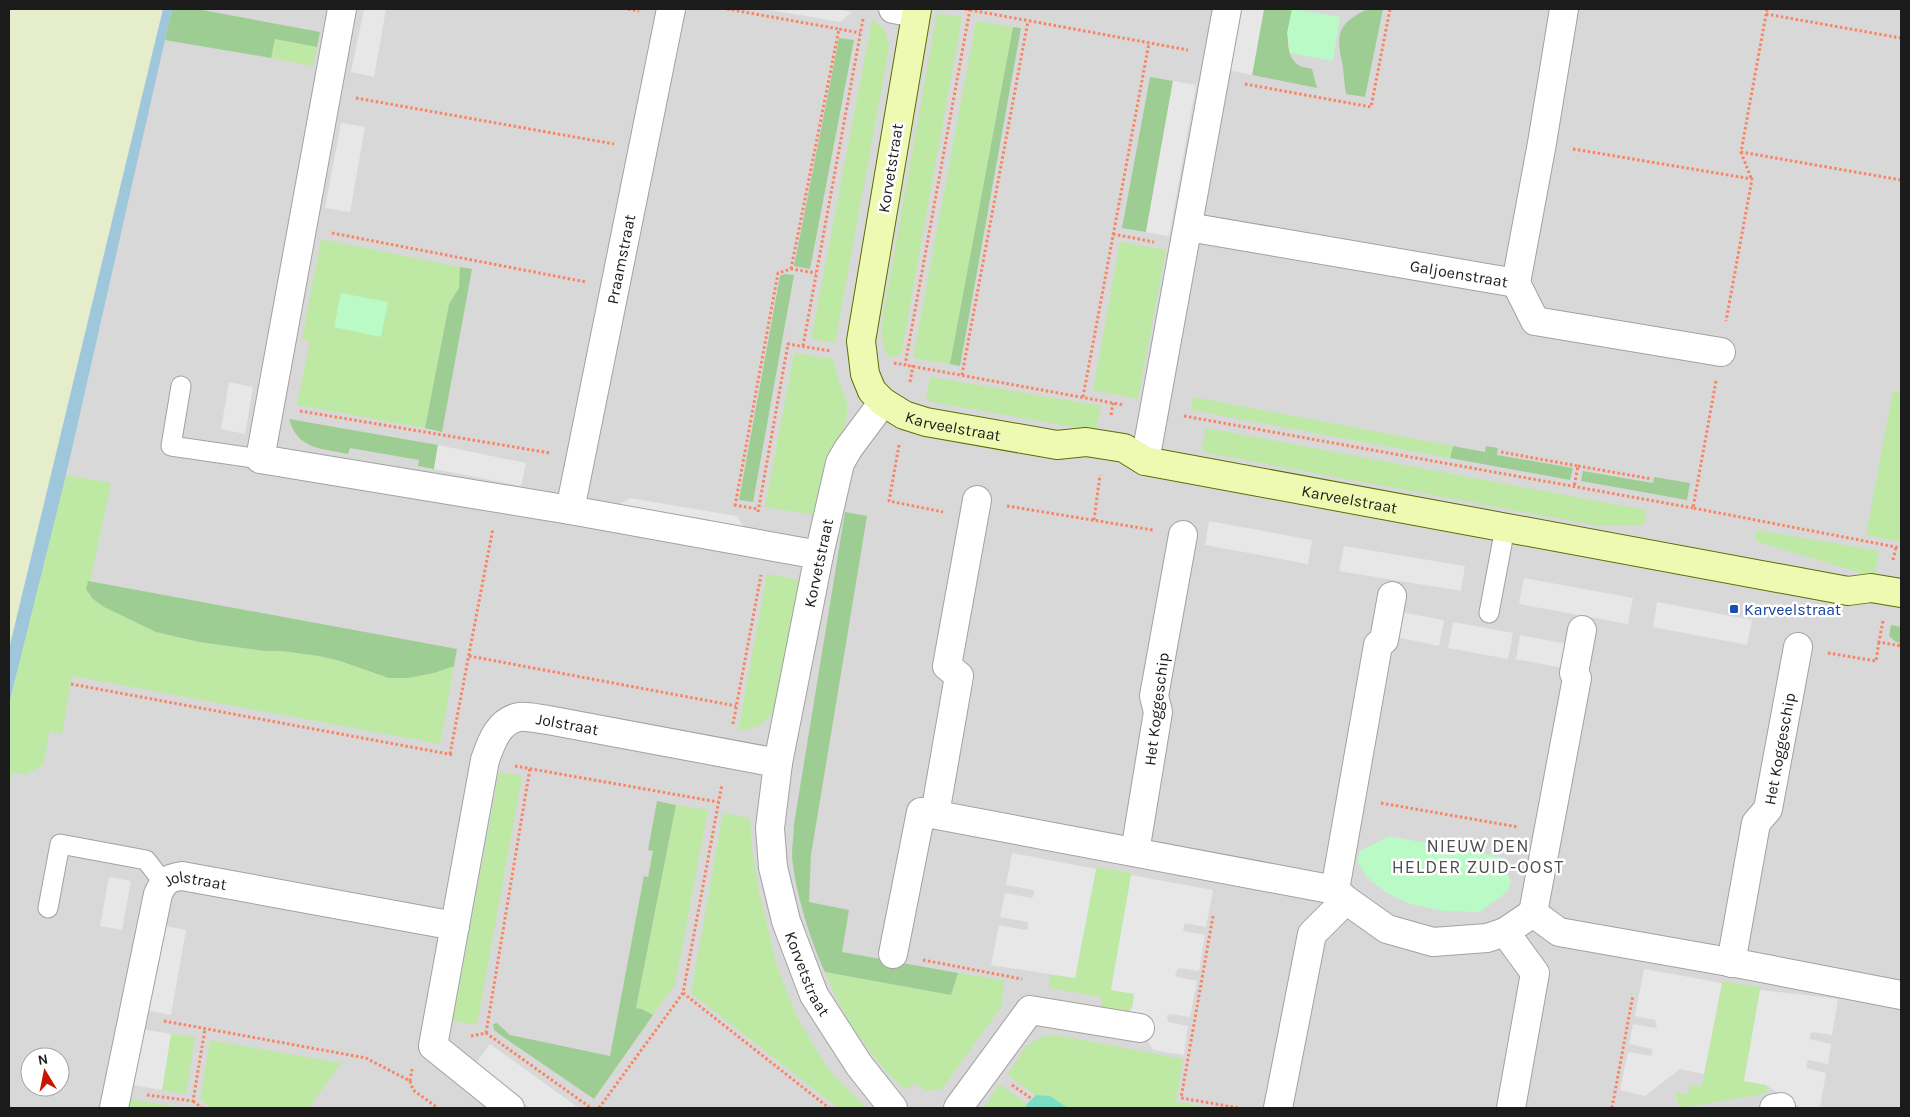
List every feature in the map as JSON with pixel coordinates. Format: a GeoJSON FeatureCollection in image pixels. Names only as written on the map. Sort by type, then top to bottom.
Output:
{"type":"FeatureCollection","features":[{"type":"Feature","properties":{"kind":"street"},"geometry":{"type":"LineString","coordinates":[[342,9],[260,459],[570,510],[819,555]]}},
{"type":"Feature","properties":{"kind":"street","name":"Praamstraat"},"geometry":{"type":"LineString","coordinates":[[570,510],[671,9]]}},
{"type":"Feature","properties":{"kind":"street"},"geometry":{"type":"LineString","coordinates":[[1145,461],[1227,9]]}},
{"type":"Feature","properties":{"kind":"street","name":"Galjoenstraat"},"geometry":{"type":"LineString","coordinates":[[1186,237],[1516,283],[1542,144],[1564,9]]}},
{"type":"Feature","properties":{"kind":"street","name":"Korvetstraat"},"geometry":{"type":"LineString","coordinates":[[893,1108],[859,1064],[814,995],[786,920],[773,867],[770,828],[778,763],[819,555],[840,464],[848,449],[893,409],[872,391],[865,374],[861,341],[908,10]]}},
{"type":"Feature","properties":{"kind":"street"},"geometry":{"type":"LineString","coordinates":[[1516,283],[1535,321],[1721,352]]}},
{"type":"Feature","properties":{"kind":"street","name":"Karveelstraat"},"geometry":{"type":"LineString","coordinates":[[893,409],[926,422],[1057,445],[1086,442],[1124,448],[1145,461],[1848,591],[1871,588],[1896,604]]}},
{"type":"Feature","properties":{"kind":"street"},"geometry":{"type":"LineString","coordinates":[[935,814],[959,676],[947,666],[974,513]]}},
{"type":"Feature","properties":{"kind":"street","name":"Het Koggeschip"},"geometry":{"type":"LineString","coordinates":[[1135,852],[1158,712],[1154,696],[1183,535]]}},
{"type":"Feature","properties":{"kind":"street"},"geometry":{"type":"LineString","coordinates":[[1278,1108],[1312,934],[1341,895],[1351,798],[1378,645],[1384,640],[1392,596]]}},
{"type":"Feature","properties":{"kind":"street"},"geometry":{"type":"LineString","coordinates":[[893,954],[921,812],[1135,852],[1341,895],[1386,929],[1433,942],[1487,938],[1505,932],[1533,914],[1577,678],[1574,673],[1582,630]]}},
{"type":"Feature","properties":{"kind":"street","name":"Het Koggeschip"},"geometry":{"type":"LineString","coordinates":[[1731,962],[1756,823],[1768,809],[1798,647]]}},
{"type":"Feature","properties":{"kind":"street","name":"Jolstraat"},"geometry":{"type":"LineString","coordinates":[[433,1046],[485,760],[493,737],[504,725],[518,718],[548,720],[778,763]]}},
{"type":"Feature","properties":{"kind":"street","name":"Jolstraat"},"geometry":{"type":"LineString","coordinates":[[116,1099],[158,894],[163,882],[171,877],[182,876],[455,926]]}},
{"type":"Feature","properties":{"kind":"street"},"geometry":{"type":"LineString","coordinates":[[1533,914],[1559,932],[1731,962],[1901,995]]}},
{"type":"Feature","properties":{"kind":"street"},"geometry":{"type":"LineString","coordinates":[[1505,932],[1535,973],[1511,1108]]}},
{"type":"Feature","properties":{"kind":"street"},"geometry":{"type":"LineString","coordinates":[[958,1108],[1030,1010],[1140,1028]]}},
{"type":"Feature","properties":{"kind":"street"},"geometry":{"type":"LineString","coordinates":[[433,1046],[510,1108]]}},
{"type":"Feature","properties":{"kind":"lane"},"geometry":{"type":"LineString","coordinates":[[181,386],[170,446],[260,459]]}},
{"type":"Feature","properties":{"kind":"lane"},"geometry":{"type":"LineString","coordinates":[[1489,614],[1505,528]]}},
{"type":"Feature","properties":{"kind":"lane"},"geometry":{"type":"LineString","coordinates":[[48,908],[60,844],[146,860],[163,882]]}},
{"type":"Feature","properties":{"kind":"path"},"geometry":{"type":"LineString","coordinates":[[727,9],[860,33]]}},
{"type":"Feature","properties":{"kind":"path"},"geometry":{"type":"LineString","coordinates":[[965,9],[1149,43],[1217,67],[1371,107],[1390,9]]}},
{"type":"Feature","properties":{"kind":"path"},"geometry":{"type":"LineString","coordinates":[[905,365],[970,9]]}},
{"type":"Feature","properties":{"kind":"path"},"geometry":{"type":"LineString","coordinates":[[1752,179],[1741,152],[1767,9]]}},
{"type":"Feature","properties":{"kind":"path"},"geometry":{"type":"LineString","coordinates":[[1766,14],[1901,38]]}},
{"type":"Feature","properties":{"kind":"path"},"geometry":{"type":"LineString","coordinates":[[803,346],[863,17]]}},
{"type":"Feature","properties":{"kind":"path"},"geometry":{"type":"LineString","coordinates":[[962,375],[1028,20]]}},
{"type":"Feature","properties":{"kind":"path"},"geometry":{"type":"LineString","coordinates":[[791,269],[839,29]]}},
{"type":"Feature","properties":{"kind":"path"},"geometry":{"type":"LineString","coordinates":[[1083,397],[1149,43]]}},
{"type":"Feature","properties":{"kind":"path"},"geometry":{"type":"LineString","coordinates":[[326,93],[643,149]]}},
{"type":"Feature","properties":{"kind":"path"},"geometry":{"type":"LineString","coordinates":[[1741,152],[1901,180]]}},
{"type":"Feature","properties":{"kind":"path"},"geometry":{"type":"LineString","coordinates":[[302,228],[615,287]]}},
{"type":"Feature","properties":{"kind":"path"},"geometry":{"type":"LineString","coordinates":[[1113,234],[1186,237]]}},
{"type":"Feature","properties":{"kind":"path"},"geometry":{"type":"LineString","coordinates":[[735,506],[778,273],[791,269],[816,273]]}},
{"type":"Feature","properties":{"kind":"path"},"geometry":{"type":"LineString","coordinates":[[599,1108],[683,994],[736,706],[788,344],[1693,508]]}},
{"type":"Feature","properties":{"kind":"path"},"geometry":{"type":"LineString","coordinates":[[913,366],[893,409],[890,501],[948,513]]}},
{"type":"Feature","properties":{"kind":"path"},"geometry":{"type":"LineString","coordinates":[[269,406],[581,458]]}},
{"type":"Feature","properties":{"kind":"path"},"geometry":{"type":"LineString","coordinates":[[1502,452],[1652,479]]}},
{"type":"Feature","properties":{"kind":"path"},"geometry":{"type":"LineString","coordinates":[[1574,487],[1578,466]]}},
{"type":"Feature","properties":{"kind":"path"},"geometry":{"type":"LineString","coordinates":[[450,754],[498,498]]}},
{"type":"Feature","properties":{"kind":"path"},"geometry":{"type":"LineString","coordinates":[[1014,507],[1141,528]]}},
{"type":"Feature","properties":{"kind":"path"},"geometry":{"type":"LineString","coordinates":[[1841,655],[1876,661],[1879,642],[1896,604]]}},
{"type":"Feature","properties":{"kind":"path"},"geometry":{"type":"LineString","coordinates":[[1879,642],[1901,646]]}},
{"type":"Feature","properties":{"kind":"path"},"geometry":{"type":"LineString","coordinates":[[469,656],[736,706]]}},
{"type":"Feature","properties":{"kind":"path"},"geometry":{"type":"LineString","coordinates":[[71,684],[718,802]]}},
{"type":"Feature","properties":{"kind":"path"},"geometry":{"type":"LineString","coordinates":[[486,1033],[530,768]]}},
{"type":"Feature","properties":{"kind":"path"},"geometry":{"type":"LineString","coordinates":[[1351,798],[1548,833]]}},
{"type":"Feature","properties":{"kind":"path"},"geometry":{"type":"LineString","coordinates":[[1213,916],[1181,1098],[1239,1108]]}},
{"type":"Feature","properties":{"kind":"path"},"geometry":{"type":"LineString","coordinates":[[893,954],[1025,979]]}},
{"type":"Feature","properties":{"kind":"path"},"geometry":{"type":"LineString","coordinates":[[683,994],[829,1108]]}},
{"type":"Feature","properties":{"kind":"path"},"geometry":{"type":"LineString","coordinates":[[1612,1108],[1633,995]]}},
{"type":"Feature","properties":{"kind":"path"},"geometry":{"type":"LineString","coordinates":[[133,1015],[366,1058],[410,1081]]}},
{"type":"Feature","properties":{"kind":"path"},"geometry":{"type":"LineString","coordinates":[[193,1101],[205,1029]]}},
{"type":"Feature","properties":{"kind":"path"},"geometry":{"type":"LineString","coordinates":[[438,1108],[413,1090],[410,1081],[414,1058],[433,1046],[486,1033],[591,1108]]}},
{"type":"Feature","properties":{"kind":"path"},"geometry":{"type":"LineString","coordinates":[[116,1099],[193,1101],[202,1108]]}},
{"type":"Feature","properties":{"kind":"shaded area"},"geometry":{"type":"Polygon","coordinates":[[[168,9],[1901,9],[1901,1108],[9,1108],[9,669],[168,9]]]}},
{"type":"Feature","properties":{"kind":"shaded area"},"geometry":{"type":"Polygon","coordinates":[[[364,9],[386,9],[374,77],[351,72],[364,9]]]}},
{"type":"Feature","properties":{"kind":"shaded area"},"geometry":{"type":"Polygon","coordinates":[[[765,9],[835,9],[852,12],[840,22],[765,9]]]}},
{"type":"Feature","properties":{"kind":"shaded area"},"geometry":{"type":"Polygon","coordinates":[[[1239,9],[1264,9],[1252,75],[1228,70],[1239,9]]]}},
{"type":"Feature","properties":{"kind":"shaded area"},"geometry":{"type":"Polygon","coordinates":[[[1173,81],[1196,85],[1169,236],[1146,232],[1173,81]]]}},
{"type":"Feature","properties":{"kind":"shaded area"},"geometry":{"type":"Polygon","coordinates":[[[341,123],[365,127],[350,212],[325,208],[341,123]]]}},
{"type":"Feature","properties":{"kind":"shaded area"},"geometry":{"type":"Polygon","coordinates":[[[229,382],[253,387],[245,434],[221,429],[229,382]]]}},
{"type":"Feature","properties":{"kind":"shaded area"},"geometry":{"type":"Polygon","coordinates":[[[438,445],[526,463],[521,486],[434,469],[438,445]]]}},
{"type":"Feature","properties":{"kind":"shaded area"},"geometry":{"type":"Polygon","coordinates":[[[630,498],[737,516],[746,530],[616,507],[630,498]]]}},
{"type":"Feature","properties":{"kind":"shaded area"},"geometry":{"type":"Polygon","coordinates":[[[1209,521],[1312,540],[1308,564],[1205,545],[1209,521]]]}},
{"type":"Feature","properties":{"kind":"shaded area"},"geometry":{"type":"Polygon","coordinates":[[[1344,546],[1465,566],[1461,591],[1339,571],[1344,546]]]}},
{"type":"Feature","properties":{"kind":"shaded area"},"geometry":{"type":"Polygon","coordinates":[[[1524,578],[1633,598],[1628,624],[1519,604],[1524,578]]]}},
{"type":"Feature","properties":{"kind":"shaded area"},"geometry":{"type":"Polygon","coordinates":[[[1657,602],[1752,620],[1747,645],[1653,627],[1657,602]]]}},
{"type":"Feature","properties":{"kind":"shaded area"},"geometry":{"type":"Polygon","coordinates":[[[1395,611],[1444,620],[1439,646],[1391,636],[1395,611]]]}},
{"type":"Feature","properties":{"kind":"shaded area"},"geometry":{"type":"Polygon","coordinates":[[[1453,622],[1513,633],[1508,659],[1448,648],[1453,622]]]}},
{"type":"Feature","properties":{"kind":"shaded area"},"geometry":{"type":"Polygon","coordinates":[[[1520,635],[1572,645],[1568,669],[1516,659],[1520,635]]]}},
{"type":"Feature","properties":{"kind":"shaded area"},"geometry":{"type":"Polygon","coordinates":[[[1012,853],[1096,869],[1075,978],[991,965],[999,925],[1028,929],[1028,922],[1000,917],[1005,893],[1031,898],[1034,892],[1033,890],[1006,885],[1012,853]]]}},
{"type":"Feature","properties":{"kind":"shaded area"},"geometry":{"type":"Polygon","coordinates":[[[1131,875],[1213,890],[1206,927],[1185,923],[1183,929],[1184,931],[1205,935],[1199,971],[1178,968],[1175,975],[1197,981],[1190,1017],[1167,1015],[1168,1022],[1188,1026],[1184,1055],[1153,1050],[1130,1010],[1134,994],[1111,990],[1131,875]]]}},
{"type":"Feature","properties":{"kind":"shaded area"},"geometry":{"type":"Polygon","coordinates":[[[109,877],[131,881],[122,930],[100,926],[109,877]]]}},
{"type":"Feature","properties":{"kind":"shaded area"},"geometry":{"type":"Polygon","coordinates":[[[160,925],[186,930],[171,1015],[145,1010],[160,925]]]}},
{"type":"Feature","properties":{"kind":"shaded area"},"geometry":{"type":"Polygon","coordinates":[[[1644,969],[1722,983],[1704,1074],[1680,1069],[1645,1096],[1620,1090],[1628,1052],[1652,1056],[1652,1049],[1629,1044],[1633,1024],[1657,1027],[1655,1020],[1635,1016],[1644,969]]]}},
{"type":"Feature","properties":{"kind":"shaded area"},"geometry":{"type":"Polygon","coordinates":[[[1760,990],[1838,999],[1832,1035],[1813,1032],[1809,1039],[1831,1044],[1828,1064],[1808,1060],[1806,1068],[1826,1073],[1820,1108],[1799,1107],[1766,1085],[1744,1081],[1760,990]]]}},
{"type":"Feature","properties":{"kind":"shaded area"},"geometry":{"type":"Polygon","coordinates":[[[142,1029],[171,1034],[162,1090],[132,1085],[142,1029]]]}},
{"type":"Feature","properties":{"kind":"shaded area"},"geometry":{"type":"Polygon","coordinates":[[[490,1044],[579,1108],[530,1108],[474,1066],[490,1044]]]}},
{"type":"Feature","properties":{"kind":"green space"},"geometry":{"type":"Polygon","coordinates":[[[9,9],[163,9],[9,649],[9,9]]]}},
{"type":"Feature","properties":{"kind":"green space"},"geometry":{"type":"Polygon","coordinates":[[[172,9],[197,9],[320,32],[317,47],[275,39],[271,58],[165,40],[172,9]]]}},
{"type":"Feature","properties":{"kind":"green space"},"geometry":{"type":"Polygon","coordinates":[[[1264,9],[1293,9],[1288,39],[1290,55],[1300,66],[1312,69],[1317,88],[1252,75],[1264,9]]]}},
{"type":"Feature","properties":{"kind":"green space"},"geometry":{"type":"Polygon","coordinates":[[[1292,9],[1340,17],[1333,61],[1290,53],[1287,33],[1292,9]]]}},
{"type":"Feature","properties":{"kind":"green space"},"geometry":{"type":"Polygon","coordinates":[[[1367,9],[1383,9],[1365,97],[1346,94],[1339,43],[1345,24],[1367,9]]]}},
{"type":"Feature","properties":{"kind":"green space"},"geometry":{"type":"Polygon","coordinates":[[[937,13],[962,17],[901,355],[889,357],[884,349],[881,328],[937,13]]]}},
{"type":"Feature","properties":{"kind":"green space"},"geometry":{"type":"Polygon","coordinates":[[[872,20],[880,25],[885,32],[889,49],[835,343],[811,339],[872,20]]]}},
{"type":"Feature","properties":{"kind":"green space"},"geometry":{"type":"Polygon","coordinates":[[[976,21],[1013,27],[950,364],[913,358],[976,21]]]}},
{"type":"Feature","properties":{"kind":"green space"},"geometry":{"type":"Polygon","coordinates":[[[1013,27],[1021,28],[960,366],[950,364],[1013,27]]]}},
{"type":"Feature","properties":{"kind":"green space"},"geometry":{"type":"Polygon","coordinates":[[[839,38],[854,40],[810,269],[794,266],[839,38]]]}},
{"type":"Feature","properties":{"kind":"green space"},"geometry":{"type":"Polygon","coordinates":[[[275,39],[317,47],[313,66],[271,58],[275,39]]]}},
{"type":"Feature","properties":{"kind":"green space"},"geometry":{"type":"Polygon","coordinates":[[[1150,77],[1173,81],[1146,232],[1122,228],[1150,77]]]}},
{"type":"Feature","properties":{"kind":"green space"},"geometry":{"type":"Polygon","coordinates":[[[321,239],[460,267],[459,288],[449,304],[425,428],[297,405],[310,341],[302,339],[321,239]]]}},
{"type":"Feature","properties":{"kind":"green space"},"geometry":{"type":"Polygon","coordinates":[[[1120,242],[1166,250],[1138,399],[1093,390],[1120,242]]]}},
{"type":"Feature","properties":{"kind":"green space"},"geometry":{"type":"Polygon","coordinates":[[[460,267],[472,269],[442,432],[425,428],[449,304],[459,288],[460,267]]]}},
{"type":"Feature","properties":{"kind":"green space"},"geometry":{"type":"Polygon","coordinates":[[[784,274],[794,275],[753,502],[739,500],[780,276],[784,274]]]}},
{"type":"Feature","properties":{"kind":"green space"},"geometry":{"type":"Polygon","coordinates":[[[341,293],[388,302],[381,337],[334,327],[341,293]]]}},
{"type":"Feature","properties":{"kind":"green space"},"geometry":{"type":"Polygon","coordinates":[[[794,353],[833,359],[847,404],[847,417],[843,431],[829,452],[825,462],[815,515],[765,507],[794,353]]]}},
{"type":"Feature","properties":{"kind":"green space"},"geometry":{"type":"Polygon","coordinates":[[[930,377],[1101,406],[1096,431],[931,402],[926,399],[930,377]]]}},
{"type":"Feature","properties":{"kind":"green space"},"geometry":{"type":"Polygon","coordinates":[[[1893,391],[1901,392],[1901,542],[1866,535],[1893,391]]]}},
{"type":"Feature","properties":{"kind":"green space"},"geometry":{"type":"Polygon","coordinates":[[[1193,397],[1453,446],[1450,458],[1191,410],[1193,397]]]}},
{"type":"Feature","properties":{"kind":"green space"},"geometry":{"type":"Polygon","coordinates":[[[289,419],[438,445],[434,469],[418,466],[419,460],[350,448],[348,454],[312,446],[298,437],[289,419]]]}},
{"type":"Feature","properties":{"kind":"green space"},"geometry":{"type":"Polygon","coordinates":[[[1206,428],[1646,510],[1644,526],[1599,526],[1207,453],[1202,449],[1206,428]]]}},
{"type":"Feature","properties":{"kind":"green space"},"geometry":{"type":"Polygon","coordinates":[[[1453,446],[1485,452],[1486,446],[1498,448],[1497,455],[1573,468],[1570,480],[1450,458],[1453,446]]]}},
{"type":"Feature","properties":{"kind":"green space"},"geometry":{"type":"Polygon","coordinates":[[[1583,471],[1653,483],[1654,477],[1690,483],[1687,500],[1581,481],[1583,471]]]}},
{"type":"Feature","properties":{"kind":"green space"},"geometry":{"type":"Polygon","coordinates":[[[66,475],[111,483],[90,582],[88,582],[104,607],[156,632],[199,642],[319,656],[408,678],[434,673],[454,666],[440,744],[72,676],[62,734],[50,731],[43,765],[25,775],[12,772],[9,786],[9,704],[66,475]]]}},
{"type":"Feature","properties":{"kind":"green space"},"geometry":{"type":"Polygon","coordinates":[[[845,512],[867,516],[811,855],[809,902],[849,910],[842,952],[958,973],[951,995],[825,972],[809,931],[796,883],[792,855],[794,824],[845,512]]]}},
{"type":"Feature","properties":{"kind":"green space"},"geometry":{"type":"Polygon","coordinates":[[[1757,530],[1879,551],[1874,577],[1755,541],[1757,530]]]}},
{"type":"Feature","properties":{"kind":"green space"},"geometry":{"type":"Polygon","coordinates":[[[767,574],[800,580],[775,706],[765,722],[738,731],[767,574]]]}},
{"type":"Feature","properties":{"kind":"green space"},"geometry":{"type":"Polygon","coordinates":[[[88,581],[457,649],[454,666],[434,673],[408,678],[389,678],[340,661],[319,656],[199,642],[156,632],[104,607],[93,599],[86,589],[88,581]]]}},
{"type":"Feature","properties":{"kind":"green space"},"geometry":{"type":"Polygon","coordinates":[[[1891,625],[1901,627],[1901,643],[1896,642],[1889,636],[1891,625]]]}},
{"type":"Feature","properties":{"kind":"green space"},"geometry":{"type":"Polygon","coordinates":[[[499,772],[522,776],[477,1025],[453,1021],[499,772]]]}},
{"type":"Feature","properties":{"kind":"green space"},"geometry":{"type":"Polygon","coordinates":[[[657,801],[676,805],[636,1008],[653,1015],[594,1099],[499,1034],[494,1030],[493,1024],[497,1023],[510,1035],[610,1056],[644,876],[648,877],[653,851],[648,850],[657,801]]]}},
{"type":"Feature","properties":{"kind":"green space"},"geometry":{"type":"Polygon","coordinates":[[[676,805],[708,810],[675,985],[653,1015],[643,1009],[636,1009],[676,805]]]}},
{"type":"Feature","properties":{"kind":"green space"},"geometry":{"type":"Polygon","coordinates":[[[723,813],[750,818],[752,849],[759,892],[777,966],[797,1017],[829,1070],[867,1108],[838,1108],[691,993],[723,813]]]}},
{"type":"Feature","properties":{"kind":"green space"},"geometry":{"type":"Polygon","coordinates":[[[1389,836],[1500,857],[1511,881],[1508,891],[1480,912],[1444,911],[1410,904],[1387,893],[1367,877],[1357,861],[1360,851],[1389,836]]]}},
{"type":"Feature","properties":{"kind":"green space"},"geometry":{"type":"Polygon","coordinates":[[[1096,867],[1132,873],[1111,989],[1134,994],[1132,1008],[1127,1012],[1101,1011],[1102,997],[1049,988],[1049,975],[1075,978],[1096,867]]]}},
{"type":"Feature","properties":{"kind":"green space"},"geometry":{"type":"Polygon","coordinates":[[[825,972],[951,995],[958,973],[1004,980],[1002,1006],[942,1089],[927,1091],[915,1083],[905,1090],[880,1064],[859,1036],[840,1006],[825,972]]]}},
{"type":"Feature","properties":{"kind":"green space"},"geometry":{"type":"Polygon","coordinates":[[[1722,981],[1761,987],[1744,1081],[1766,1085],[1767,1092],[1682,1108],[1678,1105],[1675,1092],[1688,1095],[1690,1085],[1702,1086],[1722,981]]]}},
{"type":"Feature","properties":{"kind":"green space"},"geometry":{"type":"Polygon","coordinates":[[[171,1034],[195,1037],[186,1094],[162,1090],[171,1034]]]}},
{"type":"Feature","properties":{"kind":"green space"},"geometry":{"type":"Polygon","coordinates":[[[1044,1036],[1062,1036],[1183,1059],[1176,1102],[1210,1108],[1068,1108],[1050,1096],[1036,1095],[1007,1075],[1026,1046],[1044,1036]]]}},
{"type":"Feature","properties":{"kind":"green space"},"geometry":{"type":"Polygon","coordinates":[[[210,1040],[341,1063],[309,1108],[212,1108],[200,1099],[210,1040]]]}},
{"type":"Feature","properties":{"kind":"green space"},"geometry":{"type":"Polygon","coordinates":[[[999,1084],[1027,1104],[1026,1108],[984,1108],[999,1084]]]}},
{"type":"Feature","properties":{"kind":"green space"},"geometry":{"type":"Polygon","coordinates":[[[1036,1095],[1050,1096],[1068,1108],[1026,1108],[1027,1104],[1036,1095]]]}},
{"type":"Feature","properties":{"kind":"green space"},"geometry":{"type":"Polygon","coordinates":[[[130,1099],[183,1108],[128,1108],[130,1099]]]}},
{"type":"Feature","properties":{"kind":"water"},"geometry":{"type":"Polygon","coordinates":[[[163,9],[172,9],[66,475],[9,704],[9,649],[163,9]]]}},
{"type":"Feature","properties":{"kind":"place","name":"Karveelstraat"},"geometry":{"type":"Point","coordinates":[1734,609]}},
{"type":"Feature","properties":{"kind":"district","name":"NIEUW DEN HELDER ZUID-OOST"},"geometry":{"type":"Point","coordinates":[1478,856]}}]}
